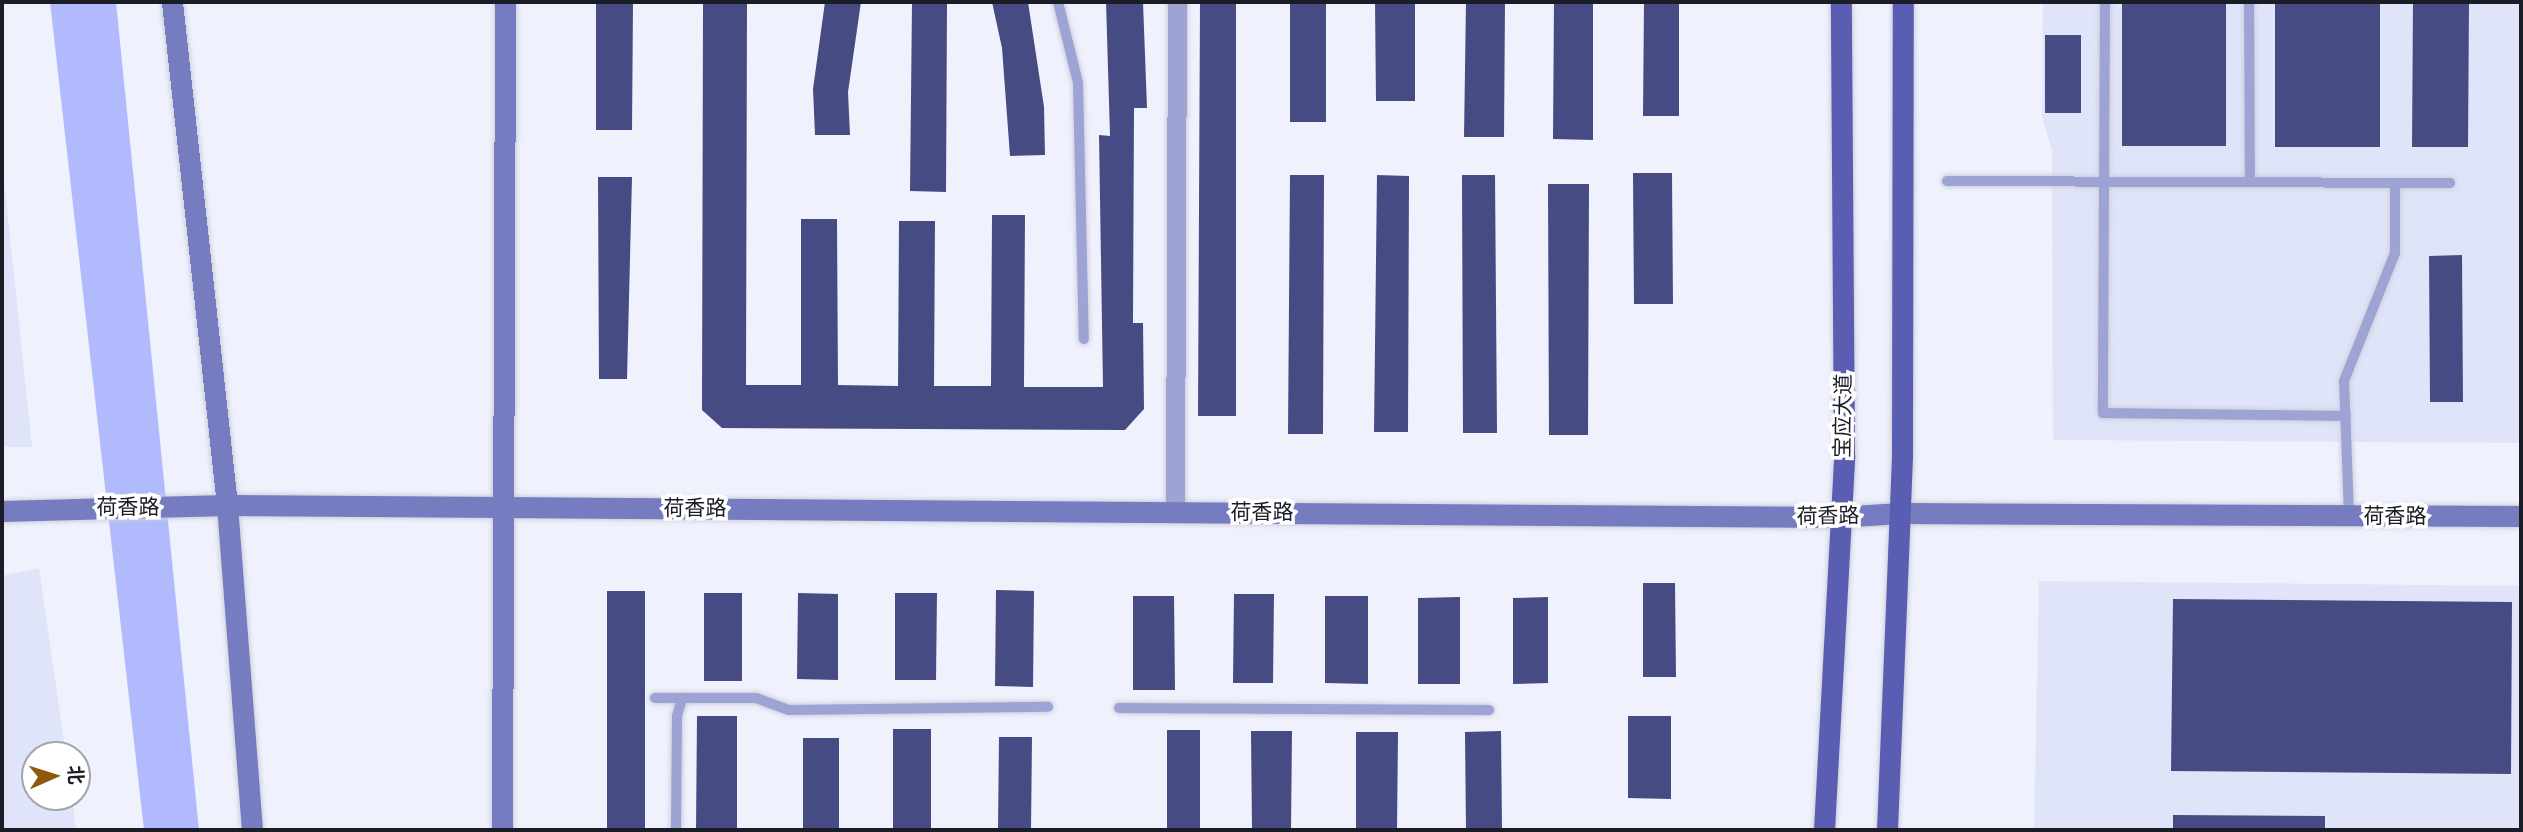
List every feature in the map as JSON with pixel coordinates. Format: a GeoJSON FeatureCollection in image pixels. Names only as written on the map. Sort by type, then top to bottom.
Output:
{"type":"FeatureCollection","features":[{"type":"Feature","properties":{"kind":"main road","name":"宝应大道"},"geometry":{"type":"LineString","coordinates":[[1824,830],[1838,517],[1844,456],[1846,212],[1841,2]]}},
{"type":"Feature","properties":{"kind":"main road"},"geometry":{"type":"LineString","coordinates":[[1887,830],[1900,513],[1903,2]]}},
{"type":"Feature","properties":{"kind":"street"},"geometry":{"type":"LineString","coordinates":[[172,2],[227,505],[252,830]]}},
{"type":"Feature","properties":{"kind":"street"},"geometry":{"type":"LineString","coordinates":[[502,830],[505,2]]}},
{"type":"Feature","properties":{"kind":"street"},"geometry":{"type":"LineString","coordinates":[[1175,512],[1177,2]]}},
{"type":"Feature","properties":{"kind":"street","name":"荷香路"},"geometry":{"type":"LineString","coordinates":[[2,511],[227,505],[1838,517],[1900,513],[2521,516]]}},
{"type":"Feature","properties":{"kind":"lane"},"geometry":{"type":"LineString","coordinates":[[1058,2],[1078,83],[1084,339]]}},
{"type":"Feature","properties":{"kind":"lane"},"geometry":{"type":"LineString","coordinates":[[2105,2],[2103,413],[2346,416]]}},
{"type":"Feature","properties":{"kind":"lane"},"geometry":{"type":"LineString","coordinates":[[2249,2],[2250,182]]}},
{"type":"Feature","properties":{"kind":"lane"},"geometry":{"type":"LineString","coordinates":[[1947,181],[2450,183]]}},
{"type":"Feature","properties":{"kind":"lane"},"geometry":{"type":"LineString","coordinates":[[2348,515],[2344,381],[2350,358],[2388,280],[2395,253],[2395,183]]}},
{"type":"Feature","properties":{"kind":"lane"},"geometry":{"type":"LineString","coordinates":[[656,698],[756,698],[789,710],[1048,707]]}},
{"type":"Feature","properties":{"kind":"lane"},"geometry":{"type":"LineString","coordinates":[[676,830],[677,716],[682,698]]}},
{"type":"Feature","properties":{"kind":"lane"},"geometry":{"type":"LineString","coordinates":[[1119,708],[1489,710]]}},
{"type":"Feature","properties":{"kind":"shaded area"},"geometry":{"type":"Polygon","coordinates":[[[2043,2],[2521,2],[2521,443],[2053,440],[2052,151],[2042,116],[2043,2]]]}},
{"type":"Feature","properties":{"kind":"shaded area"},"geometry":{"type":"Polygon","coordinates":[[[2,160],[32,447],[2,447],[2,160]]]}},
{"type":"Feature","properties":{"kind":"shaded area"},"geometry":{"type":"Polygon","coordinates":[[[39,568],[64,741],[21,741],[21,811],[74,811],[76,830],[2,830],[2,576],[39,568]]]}},
{"type":"Feature","properties":{"kind":"shaded area"},"geometry":{"type":"Polygon","coordinates":[[[2039,581],[2521,586],[2521,830],[2034,830],[2039,581]]]}},
{"type":"Feature","properties":{"kind":"water"},"geometry":{"type":"Polygon","coordinates":[[[50,2],[116,2],[199,830],[144,830],[50,2]]]}},
{"type":"Feature","properties":{"kind":"building"},"geometry":{"type":"Polygon","coordinates":[[[596,2],[633,2],[632,130],[596,130],[596,2]]]}},
{"type":"Feature","properties":{"kind":"building"},"geometry":{"type":"Polygon","coordinates":[[[703,2],[747,2],[746,385],[801,385],[801,219],[837,219],[838,385],[898,386],[899,221],[935,221],[934,386],[991,386],[992,215],[1025,215],[1024,387],[1103,387],[1099,135],[1110,136],[1106,2],[1143,2],[1147,108],[1134,108],[1133,323],[1143,323],[1144,409],[1125,430],[722,428],[702,410],[703,2]]]}},
{"type":"Feature","properties":{"kind":"building"},"geometry":{"type":"Polygon","coordinates":[[[825,2],[861,2],[848,92],[850,135],[815,135],[813,89],[825,2]]]}},
{"type":"Feature","properties":{"kind":"building"},"geometry":{"type":"Polygon","coordinates":[[[992,2],[1028,2],[1044,107],[1045,155],[1010,156],[1002,48],[992,2]]]}},
{"type":"Feature","properties":{"kind":"building"},"geometry":{"type":"Polygon","coordinates":[[[1200,2],[1236,2],[1236,416],[1198,416],[1200,2]]]}},
{"type":"Feature","properties":{"kind":"building"},"geometry":{"type":"Polygon","coordinates":[[[1290,2],[1326,2],[1326,122],[1290,122],[1290,2]]]}},
{"type":"Feature","properties":{"kind":"building"},"geometry":{"type":"Polygon","coordinates":[[[1375,2],[1415,2],[1415,101],[1376,101],[1375,2]]]}},
{"type":"Feature","properties":{"kind":"building"},"geometry":{"type":"Polygon","coordinates":[[[1466,2],[1505,2],[1504,137],[1464,137],[1466,2]]]}},
{"type":"Feature","properties":{"kind":"building"},"geometry":{"type":"Polygon","coordinates":[[[1554,2],[1593,2],[1593,140],[1553,139],[1554,2]]]}},
{"type":"Feature","properties":{"kind":"building"},"geometry":{"type":"Polygon","coordinates":[[[1644,2],[1679,2],[1679,116],[1643,116],[1644,2]]]}},
{"type":"Feature","properties":{"kind":"building"},"geometry":{"type":"Polygon","coordinates":[[[2122,2],[2226,2],[2226,146],[2122,146],[2122,2]]]}},
{"type":"Feature","properties":{"kind":"building"},"geometry":{"type":"Polygon","coordinates":[[[2275,2],[2380,2],[2380,147],[2275,147],[2275,2]]]}},
{"type":"Feature","properties":{"kind":"building"},"geometry":{"type":"Polygon","coordinates":[[[2413,2],[2469,2],[2468,147],[2412,147],[2413,2]]]}},
{"type":"Feature","properties":{"kind":"building"},"geometry":{"type":"Polygon","coordinates":[[[912,3],[947,3],[946,192],[910,191],[912,3]]]}},
{"type":"Feature","properties":{"kind":"building"},"geometry":{"type":"Polygon","coordinates":[[[2045,35],[2081,35],[2081,113],[2045,113],[2045,35]]]}},
{"type":"Feature","properties":{"kind":"building"},"geometry":{"type":"Polygon","coordinates":[[[1633,173],[1672,173],[1673,304],[1634,304],[1633,173]]]}},
{"type":"Feature","properties":{"kind":"building"},"geometry":{"type":"Polygon","coordinates":[[[1290,175],[1324,175],[1323,434],[1288,434],[1290,175]]]}},
{"type":"Feature","properties":{"kind":"building"},"geometry":{"type":"Polygon","coordinates":[[[1377,175],[1409,176],[1408,432],[1374,432],[1377,175]]]}},
{"type":"Feature","properties":{"kind":"building"},"geometry":{"type":"Polygon","coordinates":[[[1462,175],[1495,175],[1497,433],[1463,433],[1462,175]]]}},
{"type":"Feature","properties":{"kind":"building"},"geometry":{"type":"Polygon","coordinates":[[[598,177],[632,177],[627,379],[599,379],[598,177]]]}},
{"type":"Feature","properties":{"kind":"building"},"geometry":{"type":"Polygon","coordinates":[[[1548,184],[1589,184],[1588,435],[1549,435],[1548,184]]]}},
{"type":"Feature","properties":{"kind":"building"},"geometry":{"type":"Polygon","coordinates":[[[2462,255],[2463,402],[2430,402],[2429,256],[2462,255]]]}},
{"type":"Feature","properties":{"kind":"building"},"geometry":{"type":"Polygon","coordinates":[[[1643,583],[1675,583],[1676,677],[1643,677],[1643,583]]]}},
{"type":"Feature","properties":{"kind":"building"},"geometry":{"type":"Polygon","coordinates":[[[996,590],[1034,591],[1033,687],[995,686],[996,590]]]}},
{"type":"Feature","properties":{"kind":"building"},"geometry":{"type":"Polygon","coordinates":[[[607,591],[645,591],[645,830],[607,830],[607,591]]]}},
{"type":"Feature","properties":{"kind":"building"},"geometry":{"type":"Polygon","coordinates":[[[704,593],[742,593],[742,681],[704,681],[704,593]]]}},
{"type":"Feature","properties":{"kind":"building"},"geometry":{"type":"Polygon","coordinates":[[[798,593],[838,594],[838,680],[797,679],[798,593]]]}},
{"type":"Feature","properties":{"kind":"building"},"geometry":{"type":"Polygon","coordinates":[[[895,593],[937,593],[936,680],[895,680],[895,593]]]}},
{"type":"Feature","properties":{"kind":"building"},"geometry":{"type":"Polygon","coordinates":[[[1234,594],[1274,594],[1273,683],[1233,683],[1234,594]]]}},
{"type":"Feature","properties":{"kind":"building"},"geometry":{"type":"Polygon","coordinates":[[[1133,596],[1174,596],[1175,690],[1133,690],[1133,596]]]}},
{"type":"Feature","properties":{"kind":"building"},"geometry":{"type":"Polygon","coordinates":[[[1325,596],[1368,596],[1368,684],[1325,683],[1325,596]]]}},
{"type":"Feature","properties":{"kind":"building"},"geometry":{"type":"Polygon","coordinates":[[[1460,597],[1460,684],[1418,684],[1418,598],[1460,597]]]}},
{"type":"Feature","properties":{"kind":"building"},"geometry":{"type":"Polygon","coordinates":[[[1548,597],[1548,683],[1513,684],[1513,598],[1548,597]]]}},
{"type":"Feature","properties":{"kind":"building"},"geometry":{"type":"Polygon","coordinates":[[[2173,599],[2512,602],[2511,774],[2171,771],[2173,599]]]}},
{"type":"Feature","properties":{"kind":"building"},"geometry":{"type":"Polygon","coordinates":[[[697,716],[737,716],[737,830],[696,830],[697,716]]]}},
{"type":"Feature","properties":{"kind":"building"},"geometry":{"type":"Polygon","coordinates":[[[1628,716],[1671,716],[1671,799],[1628,798],[1628,716]]]}},
{"type":"Feature","properties":{"kind":"building"},"geometry":{"type":"Polygon","coordinates":[[[893,729],[931,729],[931,830],[893,830],[893,729]]]}},
{"type":"Feature","properties":{"kind":"building"},"geometry":{"type":"Polygon","coordinates":[[[1167,730],[1200,730],[1200,830],[1167,830],[1167,730]]]}},
{"type":"Feature","properties":{"kind":"building"},"geometry":{"type":"Polygon","coordinates":[[[1251,731],[1292,731],[1291,830],[1252,830],[1251,731]]]}},
{"type":"Feature","properties":{"kind":"building"},"geometry":{"type":"Polygon","coordinates":[[[1501,731],[1502,830],[1466,830],[1465,732],[1501,731]]]}},
{"type":"Feature","properties":{"kind":"building"},"geometry":{"type":"Polygon","coordinates":[[[1356,732],[1398,732],[1397,830],[1356,830],[1356,732]]]}},
{"type":"Feature","properties":{"kind":"building"},"geometry":{"type":"Polygon","coordinates":[[[999,737],[1032,737],[1031,830],[998,830],[999,737]]]}},
{"type":"Feature","properties":{"kind":"building"},"geometry":{"type":"Polygon","coordinates":[[[803,738],[839,738],[839,830],[803,830],[803,738]]]}},
{"type":"Feature","properties":{"kind":"building"},"geometry":{"type":"Polygon","coordinates":[[[2173,815],[2325,816],[2325,830],[2173,830],[2173,815]]]}}]}
